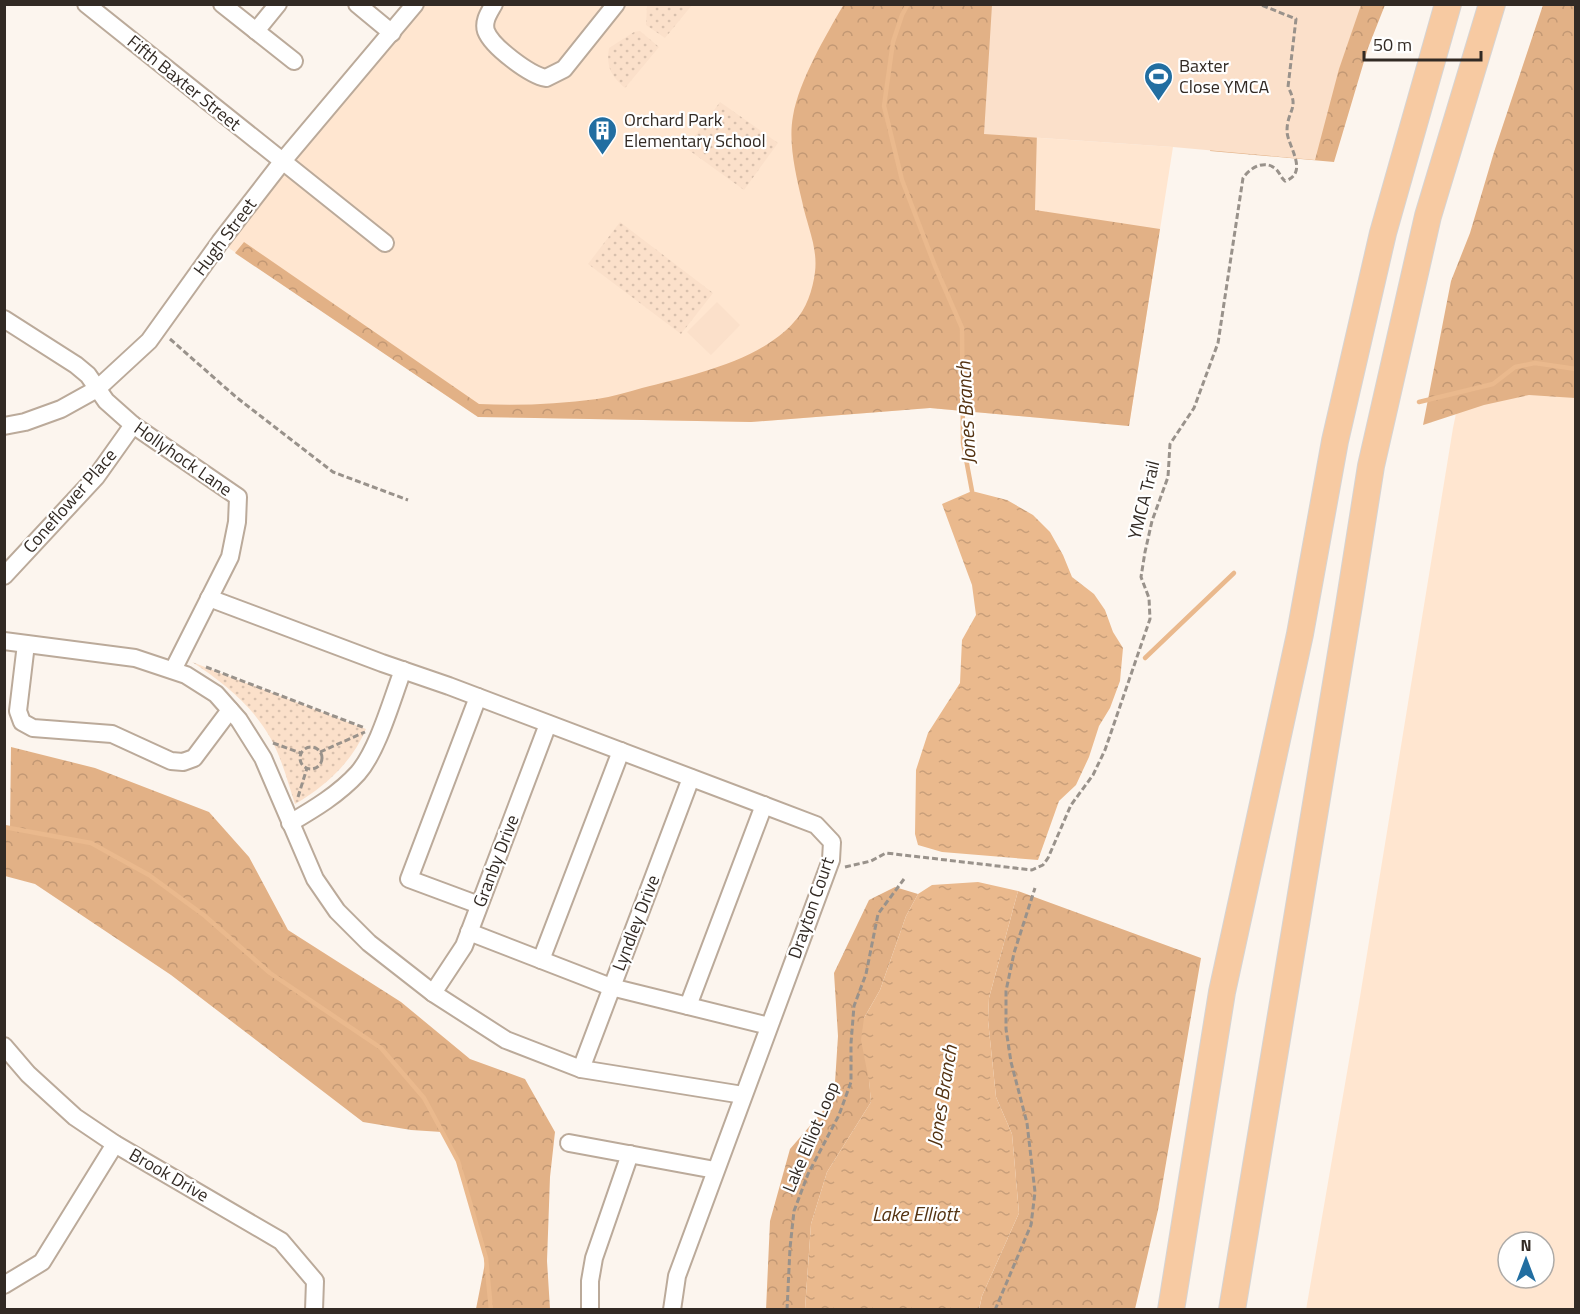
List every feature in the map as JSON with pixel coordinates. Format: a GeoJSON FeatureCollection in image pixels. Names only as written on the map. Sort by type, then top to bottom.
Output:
{"type":"FeatureCollection","features":[{"type":"Feature","properties":{"kind":"highway"},"geometry":{"type":"LineString","coordinates":[[1171,1310],[1222,992],[1300,634],[1335,441],[1383,233],[1448,4]]}},
{"type":"Feature","properties":{"kind":"highway"},"geometry":{"type":"LineString","coordinates":[[1232,1310],[1350,605],[1371,466],[1428,216],[1492,4]]}},
{"type":"Feature","properties":{"kind":"highway"},"geometry":{"type":"LineString","coordinates":[[1479,45],[1500,4]]}},
{"type":"Feature","properties":{"kind":"street","name":"Fifth Baxter Street"},"geometry":{"type":"LineString","coordinates":[[86,4],[385,243]]}},
{"type":"Feature","properties":{"kind":"street"},"geometry":{"type":"LineString","coordinates":[[222,4],[294,61]]}},
{"type":"Feature","properties":{"kind":"street"},"geometry":{"type":"LineString","coordinates":[[256,31],[278,4]]}},
{"type":"Feature","properties":{"kind":"street"},"geometry":{"type":"LineString","coordinates":[[357,4],[392,33]]}},
{"type":"Feature","properties":{"kind":"street","name":"Hugh Street"},"geometry":{"type":"LineString","coordinates":[[4,426],[26,422],[61,409],[97,389],[148,341],[282,162],[415,4]]}},
{"type":"Feature","properties":{"kind":"street"},"geometry":{"type":"LineString","coordinates":[[494,4],[486,18],[486,30],[493,43],[536,76],[546,78],[564,69],[616,4]]}},
{"type":"Feature","properties":{"kind":"street","name":"Hollyhock Lane"},"geometry":{"type":"LineString","coordinates":[[4,319],[76,365],[88,375],[97,389],[133,425],[238,497],[237,522],[230,557],[173,670]]}},
{"type":"Feature","properties":{"kind":"street","name":"Coneflower Place"},"geometry":{"type":"LineString","coordinates":[[4,576],[96,477],[133,425]]}},
{"type":"Feature","properties":{"kind":"street","name":"Drayton Court"},"geometry":{"type":"LineString","coordinates":[[209,598],[816,825],[832,842],[831,860],[677,1276],[672,1310]]}},
{"type":"Feature","properties":{"kind":"street"},"geometry":{"type":"LineString","coordinates":[[4,641],[135,658],[186,675],[216,694],[239,720],[263,758],[315,879],[337,911],[369,943],[433,993],[506,1040],[581,1069],[743,1095]]}},
{"type":"Feature","properties":{"kind":"street"},"geometry":{"type":"LineString","coordinates":[[26,644],[18,711],[22,722],[33,728],[112,734],[171,761],[183,762],[194,758],[230,710]]}},
{"type":"Feature","properties":{"kind":"street"},"geometry":{"type":"LineString","coordinates":[[290,823],[322,804],[358,772],[373,747],[403,670]]}},
{"type":"Feature","properties":{"kind":"street"},"geometry":{"type":"LineString","coordinates":[[478,697],[409,879],[479,905]]}},
{"type":"Feature","properties":{"kind":"street","name":"Granby Drive"},"geometry":{"type":"LineString","coordinates":[[433,993],[464,946],[548,724]]}},
{"type":"Feature","properties":{"kind":"street"},"geometry":{"type":"LineString","coordinates":[[541,960],[621,751]]}},
{"type":"Feature","properties":{"kind":"street","name":"Lyndley Drive"},"geometry":{"type":"LineString","coordinates":[[581,1069],[691,778]]}},
{"type":"Feature","properties":{"kind":"street"},"geometry":{"type":"LineString","coordinates":[[688,1006],[764,806]]}},
{"type":"Feature","properties":{"kind":"street"},"geometry":{"type":"LineString","coordinates":[[469,932],[611,987],[769,1026]]}},
{"type":"Feature","properties":{"kind":"street","name":"Brook Drive"},"geometry":{"type":"LineString","coordinates":[[4,1046],[28,1074],[75,1117],[116,1144],[280,1241],[315,1281],[314,1310]]}},
{"type":"Feature","properties":{"kind":"street"},"geometry":{"type":"LineString","coordinates":[[569,1143],[715,1170]]}},
{"type":"Feature","properties":{"kind":"street"},"geometry":{"type":"LineString","coordinates":[[4,1285],[42,1262],[116,1144]]}},
{"type":"Feature","properties":{"kind":"street"},"geometry":{"type":"LineString","coordinates":[[590,1310],[590,1281],[594,1258],[630,1154]]}},
{"type":"Feature","properties":{"kind":"path","name":"YMCA Trail"},"geometry":{"type":"LineString","coordinates":[[828,867],[850,866],[871,861],[886,853],[1032,870],[1043,865],[1048,858],[1071,805],[1093,775],[1105,750],[1150,619],[1149,598],[1141,577],[1145,552],[1152,520],[1168,477],[1170,444],[1194,408],[1218,343],[1243,178],[1248,170],[1261,165],[1276,169],[1285,181],[1290,180],[1295,174],[1297,162],[1286,135],[1287,120],[1293,110],[1293,96],[1288,87],[1296,19],[1259,4]]}},
{"type":"Feature","properties":{"kind":"path"},"geometry":{"type":"LineString","coordinates":[[158,328],[236,398],[333,472],[408,500]]}},
{"type":"Feature","properties":{"kind":"path"},"geometry":{"type":"LineString","coordinates":[[203,666],[372,731]]}},
{"type":"Feature","properties":{"kind":"path"},"geometry":{"type":"LineString","coordinates":[[320,752],[365,731]]}},
{"type":"Feature","properties":{"kind":"path"},"geometry":{"type":"LineString","coordinates":[[273,743],[301,753]]}},
{"type":"Feature","properties":{"kind":"path"},"geometry":{"type":"LineString","coordinates":[[311,747],[320,752],[319,765],[307,768],[301,762],[301,753],[304,749],[311,747]]}},
{"type":"Feature","properties":{"kind":"path"},"geometry":{"type":"LineString","coordinates":[[296,804],[307,768]]}},
{"type":"Feature","properties":{"kind":"path","name":"Lake Elliot Loop"},"geometry":{"type":"LineString","coordinates":[[787,1310],[794,1211],[808,1174],[839,1115],[850,1082],[850,1043],[854,1006],[867,974],[878,914],[904,879]]}},
{"type":"Feature","properties":{"kind":"path"},"geometry":{"type":"LineString","coordinates":[[995,1310],[1031,1225],[1035,1192],[1027,1123],[1011,1062],[1006,1029],[1006,991],[1014,953],[1035,888]]}},
{"type":"Feature","properties":{"kind":"shaded area"},"geometry":{"type":"Polygon","coordinates":[[[647,4],[692,5],[665,38],[646,25],[647,4]]]}},
{"type":"Feature","properties":{"kind":"shaded area","name":"Baxter Close YMCA"},"geometry":{"type":"Polygon","coordinates":[[[992,4],[1361,5],[1339,69],[1315,160],[1173,147],[984,134],[992,4]]]}},
{"type":"Feature","properties":{"kind":"shaded area"},"geometry":{"type":"Polygon","coordinates":[[[415,5],[992,5],[984,134],[1173,147],[1129,426],[930,408],[751,422],[478,417],[220,242],[415,5]]]}},
{"type":"Feature","properties":{"kind":"shaded area"},"geometry":{"type":"Polygon","coordinates":[[[1575,14],[1575,1309],[1306,1310],[1359,1003],[1453,428],[1481,292],[1575,14]]]}},
{"type":"Feature","properties":{"kind":"shaded area"},"geometry":{"type":"Polygon","coordinates":[[[640,31],[659,47],[625,88],[611,71],[608,61],[609,48],[634,32],[640,31]]]}},
{"type":"Feature","properties":{"kind":"shaded area"},"geometry":{"type":"Polygon","coordinates":[[[720,102],[778,143],[744,190],[686,148],[720,102]]]}},
{"type":"Feature","properties":{"kind":"shaded area"},"geometry":{"type":"Polygon","coordinates":[[[620,222],[713,293],[681,334],[588,264],[620,222]]]}},
{"type":"Feature","properties":{"kind":"shaded area"},"geometry":{"type":"Polygon","coordinates":[[[717,302],[740,325],[711,355],[687,332],[717,302]]]}},
{"type":"Feature","properties":{"kind":"shaded area"},"geometry":{"type":"Polygon","coordinates":[[[192,662],[366,729],[353,752],[337,772],[295,804],[278,755],[264,727],[246,705],[215,678],[192,662]]]}},
{"type":"Feature","properties":{"kind":"green space"},"geometry":{"type":"Polygon","coordinates":[[[844,4],[1056,5],[1039,52],[1035,210],[1160,229],[1129,426],[930,408],[751,422],[478,417],[235,253],[244,242],[479,404],[538,404],[603,398],[702,372],[744,357],[780,336],[802,312],[811,292],[816,263],[812,237],[795,170],[792,148],[793,116],[807,73],[844,4]]]}},
{"type":"Feature","properties":{"kind":"green space"},"geometry":{"type":"Polygon","coordinates":[[[1259,5],[1385,5],[1368,48],[1334,162],[1210,151],[1214,133],[1259,5]]]}},
{"type":"Feature","properties":{"kind":"green space"},"geometry":{"type":"Polygon","coordinates":[[[1543,5],[1575,5],[1575,398],[1529,395],[1484,405],[1423,425],[1451,281],[1470,233],[1494,152],[1543,5]]]}},
{"type":"Feature","properties":{"kind":"green space"},"geometry":{"type":"Polygon","coordinates":[[[11,747],[95,768],[209,812],[249,857],[288,930],[401,1002],[470,1059],[525,1079],[555,1132],[550,1177],[547,1261],[550,1309],[476,1309],[486,1258],[458,1161],[442,1132],[411,1130],[363,1122],[171,975],[35,884],[5,876],[5,827],[10,827],[11,747]]]}},
{"type":"Feature","properties":{"kind":"green space"},"geometry":{"type":"Polygon","coordinates":[[[895,887],[918,894],[906,916],[880,990],[864,1018],[871,1102],[827,1172],[811,1224],[805,1309],[766,1310],[770,1221],[790,1149],[834,1098],[838,1036],[834,973],[869,900],[895,887]]]}},
{"type":"Feature","properties":{"kind":"green space"},"geometry":{"type":"Polygon","coordinates":[[[1018,891],[1201,958],[1158,1210],[1135,1309],[979,1310],[982,1296],[1019,1213],[1012,1134],[996,1097],[988,1020],[989,998],[1018,891]]]}},
{"type":"Feature","properties":{"kind":"water"},"geometry":{"type":"Polygon","coordinates":[[[972,491],[1007,500],[1033,515],[1050,532],[1072,577],[1094,594],[1105,610],[1113,632],[1123,648],[1120,681],[1110,708],[1099,726],[1089,757],[1076,785],[1059,801],[1038,860],[942,852],[918,845],[915,834],[916,770],[928,733],[960,683],[962,640],[976,615],[972,585],[942,504],[972,491]]]}},
{"type":"Feature","properties":{"kind":"water","name":"Lake Elliott"},"geometry":{"type":"Polygon","coordinates":[[[978,882],[1018,891],[989,998],[988,1020],[996,1097],[1012,1134],[1019,1213],[982,1296],[979,1309],[805,1309],[811,1224],[827,1172],[871,1102],[861,1040],[864,1018],[880,990],[906,916],[918,894],[932,885],[978,882]]]}},
{"type":"Feature","properties":{"kind":"waterway","name":"Jones Branch"},"geometry":{"type":"LineString","coordinates":[[908,4],[893,42],[884,106],[902,180],[962,328],[963,443],[972,491]]}},
{"type":"Feature","properties":{"kind":"waterway"},"geometry":{"type":"LineString","coordinates":[[1419,402],[1493,384],[1515,367],[1535,363],[1576,369]]}},
{"type":"Feature","properties":{"kind":"waterway"},"geometry":{"type":"LineString","coordinates":[[1145,658],[1234,573]]}},
{"type":"Feature","properties":{"kind":"waterway"},"geometry":{"type":"LineString","coordinates":[[4,827],[91,843],[149,875],[205,916],[270,973],[381,1048],[424,1098],[458,1161],[486,1258],[491,1310]]}},
{"type":"Feature","properties":{"kind":"place","name":"Baxter Close YMCA"},"geometry":{"type":"Point","coordinates":[1158,102]}},
{"type":"Feature","properties":{"kind":"place","name":"Orchard Park Elementary School"},"geometry":{"type":"Point","coordinates":[603,156]}}]}
